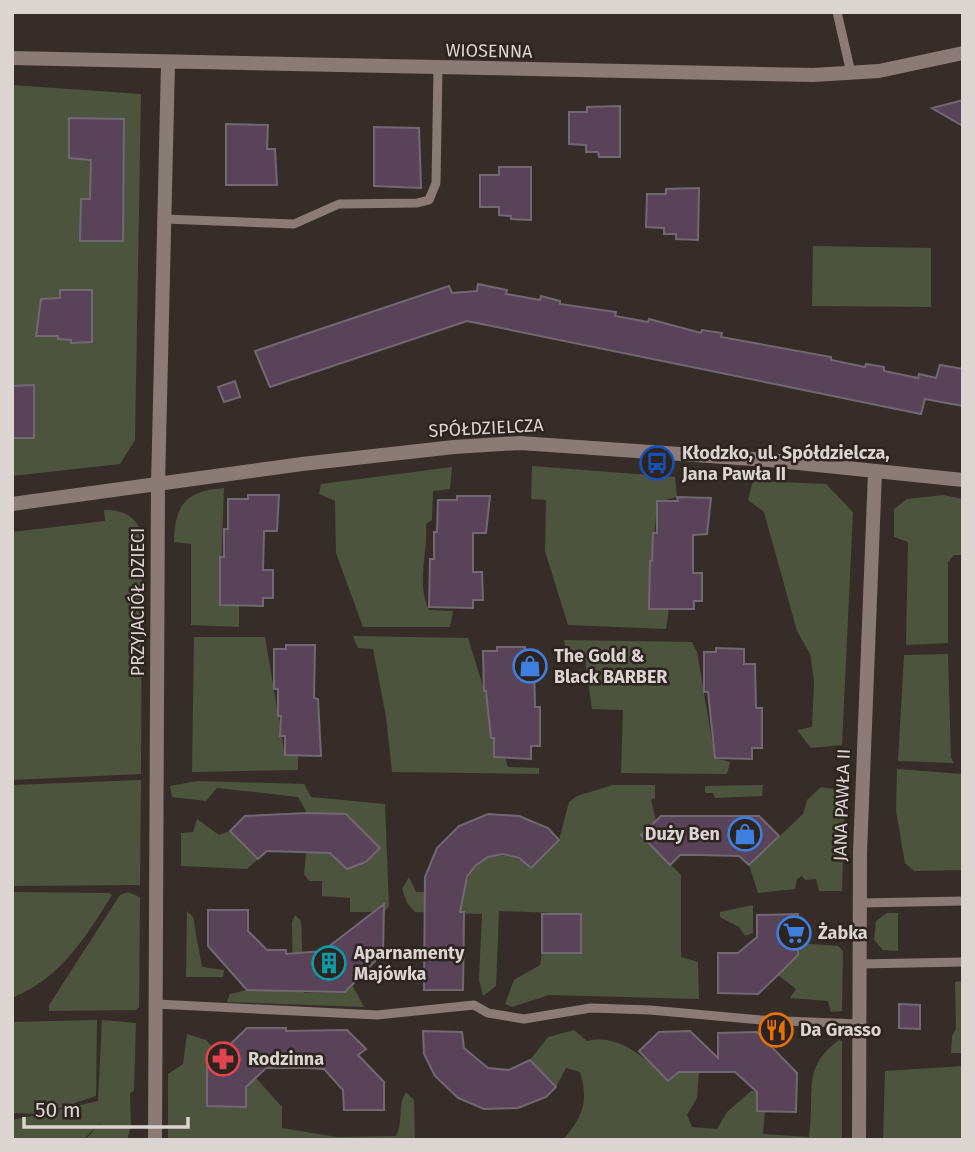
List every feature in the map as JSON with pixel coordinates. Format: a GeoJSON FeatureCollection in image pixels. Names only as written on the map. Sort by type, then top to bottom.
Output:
{"type":"FeatureCollection","features":[{"type":"Feature","properties":{"kind":"street","name":"WIOSENNA"},"geometry":{"type":"LineString","coordinates":[[12,58],[168,64],[813,75],[891,69],[963,53]]}},
{"type":"Feature","properties":{"kind":"street","name":"PRZYJACIÓŁ DZIECI"},"geometry":{"type":"LineString","coordinates":[[155,1140],[158,485],[168,64]]}},
{"type":"Feature","properties":{"kind":"street","name":"SPÓŁDZIELCZA"},"geometry":{"type":"LineString","coordinates":[[12,503],[412,451],[520,443],[769,460],[963,480]]}},
{"type":"Feature","properties":{"kind":"street","name":"JANA PAWŁA II"},"geometry":{"type":"LineString","coordinates":[[859,1140],[860,903],[875,472]]}},
{"type":"Feature","properties":{"kind":"lane"},"geometry":{"type":"LineString","coordinates":[[837,12],[851,73]]}},
{"type":"Feature","properties":{"kind":"lane"},"geometry":{"type":"LineString","coordinates":[[164,219],[294,224],[339,204],[417,203],[429,200],[436,183],[438,69]]}},
{"type":"Feature","properties":{"kind":"lane"},"geometry":{"type":"LineString","coordinates":[[860,903],[963,901]]}},
{"type":"Feature","properties":{"kind":"lane"},"geometry":{"type":"LineString","coordinates":[[859,964],[963,962]]}},
{"type":"Feature","properties":{"kind":"lane"},"geometry":{"type":"LineString","coordinates":[[156,1004],[377,1015],[474,1005],[488,1013],[524,1019],[590,1008],[638,1009],[761,1020],[859,1024]]}},
{"type":"Feature","properties":{"kind":"green space"},"geometry":{"type":"Polygon","coordinates":[[[12,85],[141,94],[135,440],[120,464],[12,476],[12,85]]]}},
{"type":"Feature","properties":{"kind":"green space"},"geometry":{"type":"Polygon","coordinates":[[[813,246],[931,248],[931,307],[812,306],[813,246]]]}},
{"type":"Feature","properties":{"kind":"green space"},"geometry":{"type":"Polygon","coordinates":[[[532,466],[675,477],[677,497],[657,502],[649,609],[669,609],[666,629],[568,625],[545,551],[546,500],[531,499],[532,466]]]}},
{"type":"Feature","properties":{"kind":"green space"},"geometry":{"type":"Polygon","coordinates":[[[452,467],[450,489],[433,491],[432,520],[426,524],[423,579],[429,610],[453,611],[450,627],[363,627],[336,553],[335,501],[319,494],[321,484],[452,467]]]}},
{"type":"Feature","properties":{"kind":"green space"},"geometry":{"type":"Polygon","coordinates":[[[753,481],[826,484],[853,512],[842,745],[811,748],[797,730],[812,727],[814,681],[810,654],[797,631],[764,512],[748,500],[753,481]]]}},
{"type":"Feature","properties":{"kind":"green space"},"geometry":{"type":"Polygon","coordinates":[[[224,488],[220,605],[239,605],[239,627],[191,625],[191,544],[174,542],[177,518],[180,509],[192,496],[224,488]]]}},
{"type":"Feature","properties":{"kind":"green space"},"geometry":{"type":"Polygon","coordinates":[[[943,495],[963,499],[963,555],[954,555],[948,562],[948,643],[906,645],[908,542],[894,537],[894,509],[907,499],[943,495]]]}},
{"type":"Feature","properties":{"kind":"green space"},"geometry":{"type":"Polygon","coordinates":[[[104,510],[128,515],[142,533],[141,774],[12,780],[12,532],[105,521],[104,510]]]}},
{"type":"Feature","properties":{"kind":"green space"},"geometry":{"type":"Polygon","coordinates":[[[353,636],[468,638],[508,767],[539,768],[539,774],[392,772],[386,717],[373,649],[358,648],[353,636]]]}},
{"type":"Feature","properties":{"kind":"green space"},"geometry":{"type":"Polygon","coordinates":[[[194,637],[265,637],[285,755],[298,753],[298,770],[192,772],[194,637]]]}},
{"type":"Feature","properties":{"kind":"green space"},"geometry":{"type":"Polygon","coordinates":[[[564,640],[692,642],[697,652],[715,758],[730,762],[727,774],[621,773],[623,710],[592,709],[585,659],[567,654],[564,640]]]}},
{"type":"Feature","properties":{"kind":"green space"},"geometry":{"type":"Polygon","coordinates":[[[948,654],[951,758],[954,763],[898,761],[904,655],[948,654]]]}},
{"type":"Feature","properties":{"kind":"green space"},"geometry":{"type":"Polygon","coordinates":[[[897,769],[963,774],[963,870],[914,871],[905,863],[896,811],[897,769]]]}},
{"type":"Feature","properties":{"kind":"green space"},"geometry":{"type":"Polygon","coordinates":[[[141,780],[140,885],[12,886],[12,785],[141,780]]]}},
{"type":"Feature","properties":{"kind":"green space"},"geometry":{"type":"Polygon","coordinates":[[[198,781],[304,784],[311,797],[385,804],[389,906],[384,912],[350,912],[350,898],[322,896],[322,881],[309,881],[304,874],[306,853],[330,852],[347,869],[366,862],[380,849],[347,814],[307,813],[298,797],[217,788],[206,801],[172,797],[170,786],[198,781]]]}},
{"type":"Feature","properties":{"kind":"green space"},"geometry":{"type":"Polygon","coordinates":[[[613,785],[655,785],[655,798],[651,800],[656,821],[642,835],[681,875],[681,957],[698,962],[699,999],[549,995],[512,1007],[505,1004],[514,980],[540,965],[542,953],[581,953],[581,914],[499,911],[496,986],[483,996],[479,979],[482,914],[415,912],[407,903],[402,889],[409,877],[416,892],[464,892],[473,869],[489,857],[509,856],[531,867],[559,840],[569,802],[577,796],[613,785]]]}},
{"type":"Feature","properties":{"kind":"green space"},"geometry":{"type":"Polygon","coordinates":[[[763,785],[762,796],[715,798],[713,793],[705,793],[705,786],[763,785]]]}},
{"type":"Feature","properties":{"kind":"green space"},"geometry":{"type":"Polygon","coordinates":[[[821,787],[840,790],[845,797],[842,891],[819,891],[816,879],[805,880],[802,876],[797,879],[795,889],[758,893],[749,865],[803,814],[807,800],[821,787]]]}},
{"type":"Feature","properties":{"kind":"green space"},"geometry":{"type":"Polygon","coordinates":[[[197,819],[219,835],[230,831],[258,859],[247,869],[181,866],[181,833],[193,832],[197,819]]]}},
{"type":"Feature","properties":{"kind":"green space"},"geometry":{"type":"Polygon","coordinates":[[[12,892],[112,895],[81,941],[58,968],[29,990],[12,998],[12,892]]]}},
{"type":"Feature","properties":{"kind":"green space"},"geometry":{"type":"Polygon","coordinates":[[[128,892],[140,897],[139,1007],[136,1010],[49,1011],[49,1005],[120,895],[128,892]]]}},
{"type":"Feature","properties":{"kind":"green space"},"geometry":{"type":"Polygon","coordinates":[[[753,905],[753,933],[745,936],[739,927],[720,917],[720,912],[753,905]]]}},
{"type":"Feature","properties":{"kind":"green space"},"geometry":{"type":"Polygon","coordinates":[[[187,911],[193,917],[202,967],[224,970],[223,977],[186,977],[187,911]]]}},
{"type":"Feature","properties":{"kind":"green space"},"geometry":{"type":"Polygon","coordinates":[[[887,913],[898,913],[898,951],[883,950],[874,940],[876,921],[887,913]]]}},
{"type":"Feature","properties":{"kind":"green space"},"geometry":{"type":"Polygon","coordinates":[[[295,915],[301,921],[304,993],[345,992],[352,985],[364,1007],[227,1002],[230,994],[247,990],[293,990],[292,922],[295,915]]]}},
{"type":"Feature","properties":{"kind":"green space"},"geometry":{"type":"Polygon","coordinates":[[[798,943],[838,946],[843,951],[842,1011],[831,1012],[828,1001],[790,998],[796,989],[778,975],[798,955],[798,943]]]}},
{"type":"Feature","properties":{"kind":"green space"},"geometry":{"type":"Polygon","coordinates":[[[963,981],[963,1053],[951,1053],[952,1036],[956,1029],[955,982],[963,981]]]}},
{"type":"Feature","properties":{"kind":"green space"},"geometry":{"type":"Polygon","coordinates":[[[97,1020],[96,1096],[48,1112],[98,1101],[102,1020],[136,1023],[134,1090],[130,1094],[131,1127],[127,1140],[85,1140],[103,1120],[85,1138],[12,1140],[12,1120],[40,1114],[12,1113],[12,1022],[97,1020]]]}},
{"type":"Feature","properties":{"kind":"green space"},"geometry":{"type":"Polygon","coordinates":[[[574,1030],[587,1041],[622,1044],[651,1064],[668,1081],[679,1072],[699,1071],[697,1098],[687,1115],[692,1127],[717,1129],[727,1112],[751,1091],[757,1091],[757,1111],[765,1111],[763,1134],[809,1137],[814,1072],[827,1051],[839,1040],[842,1041],[842,1140],[563,1140],[580,1116],[584,1100],[580,1072],[566,1068],[556,1087],[530,1060],[548,1037],[574,1030]]]}},
{"type":"Feature","properties":{"kind":"green space"},"geometry":{"type":"Polygon","coordinates":[[[187,1034],[206,1040],[220,1054],[207,1067],[207,1106],[246,1107],[246,1087],[256,1078],[282,1107],[282,1128],[337,1137],[396,1136],[406,1092],[414,1100],[415,1139],[418,1140],[168,1140],[168,1074],[183,1064],[187,1034]]]}},
{"type":"Feature","properties":{"kind":"green space"},"geometry":{"type":"Polygon","coordinates":[[[963,1066],[963,1140],[883,1140],[885,1071],[963,1066]]]}},
{"type":"Feature","properties":{"kind":"building"},"geometry":{"type":"Polygon","coordinates":[[[963,100],[963,126],[932,108],[963,100]]]}},
{"type":"Feature","properties":{"kind":"building"},"geometry":{"type":"Polygon","coordinates":[[[620,106],[620,157],[599,157],[598,152],[586,152],[586,145],[569,144],[569,112],[587,112],[587,107],[620,106]]]}},
{"type":"Feature","properties":{"kind":"building"},"geometry":{"type":"Polygon","coordinates":[[[69,118],[124,119],[123,241],[80,241],[81,199],[90,199],[91,160],[69,158],[69,118]]]}},
{"type":"Feature","properties":{"kind":"building"},"geometry":{"type":"Polygon","coordinates":[[[226,124],[268,125],[267,149],[275,149],[277,185],[226,185],[226,124]]]}},
{"type":"Feature","properties":{"kind":"building"},"geometry":{"type":"Polygon","coordinates":[[[374,127],[419,128],[421,188],[374,186],[374,127]]]}},
{"type":"Feature","properties":{"kind":"building"},"geometry":{"type":"Polygon","coordinates":[[[499,167],[531,167],[531,220],[499,215],[499,207],[480,207],[480,175],[499,175],[499,167]]]}},
{"type":"Feature","properties":{"kind":"building"},"geometry":{"type":"Polygon","coordinates":[[[699,188],[698,240],[676,239],[676,234],[664,234],[664,228],[646,227],[647,194],[666,194],[666,189],[699,188]]]}},
{"type":"Feature","properties":{"kind":"building"},"geometry":{"type":"Polygon","coordinates":[[[478,284],[507,290],[506,294],[540,300],[541,296],[560,301],[560,304],[616,312],[615,316],[648,322],[649,319],[701,333],[702,330],[722,333],[721,337],[831,357],[831,360],[865,367],[866,364],[884,367],[884,371],[918,378],[919,374],[936,378],[940,365],[963,369],[963,406],[925,399],[921,414],[467,321],[270,387],[255,351],[449,286],[452,293],[477,291],[478,284]]]}},
{"type":"Feature","properties":{"kind":"building"},"geometry":{"type":"Polygon","coordinates":[[[60,290],[92,290],[92,342],[71,343],[71,340],[58,339],[58,336],[36,336],[41,299],[60,298],[60,290]]]}},
{"type":"Feature","properties":{"kind":"building"},"geometry":{"type":"Polygon","coordinates":[[[235,381],[240,397],[224,402],[218,387],[235,381]]]}},
{"type":"Feature","properties":{"kind":"building"},"geometry":{"type":"Polygon","coordinates":[[[34,385],[34,438],[12,438],[12,386],[34,385]]]}},
{"type":"Feature","properties":{"kind":"building"},"geometry":{"type":"Polygon","coordinates":[[[248,495],[279,495],[277,531],[264,531],[263,570],[273,570],[273,598],[263,598],[263,606],[220,605],[220,557],[224,557],[224,529],[228,529],[228,499],[248,499],[248,495]]]}},
{"type":"Feature","properties":{"kind":"building"},"geometry":{"type":"Polygon","coordinates":[[[457,496],[490,496],[486,533],[473,533],[473,572],[482,572],[483,600],[473,600],[473,608],[429,607],[430,559],[434,559],[438,500],[457,500],[457,496]]]}},
{"type":"Feature","properties":{"kind":"building"},"geometry":{"type":"Polygon","coordinates":[[[677,497],[711,498],[707,534],[693,535],[693,573],[702,573],[702,601],[694,601],[694,609],[649,609],[650,561],[653,533],[657,533],[657,501],[678,501],[677,497]]]}},
{"type":"Feature","properties":{"kind":"building"},"geometry":{"type":"Polygon","coordinates":[[[286,645],[315,645],[314,698],[318,699],[321,756],[285,755],[285,736],[280,736],[278,689],[274,689],[274,649],[286,649],[286,645]]]}},
{"type":"Feature","properties":{"kind":"building"},"geometry":{"type":"Polygon","coordinates":[[[497,647],[525,647],[525,663],[534,662],[535,707],[540,707],[540,746],[531,746],[531,759],[494,757],[494,738],[491,738],[484,691],[483,651],[497,651],[497,647]]]}},
{"type":"Feature","properties":{"kind":"building"},"geometry":{"type":"Polygon","coordinates":[[[716,648],[744,649],[744,664],[755,664],[756,708],[762,708],[762,748],[752,748],[752,759],[715,758],[708,692],[704,692],[704,652],[716,652],[716,648]]]}},
{"type":"Feature","properties":{"kind":"building"},"geometry":{"type":"Polygon","coordinates":[[[346,814],[380,848],[366,862],[347,869],[330,853],[267,851],[258,859],[230,831],[245,816],[346,814]]]}},
{"type":"Feature","properties":{"kind":"building"},"geometry":{"type":"Polygon","coordinates":[[[488,814],[519,816],[548,828],[559,840],[531,868],[519,858],[503,854],[488,857],[475,866],[467,877],[460,912],[464,912],[463,990],[424,990],[425,877],[437,848],[459,826],[488,814]]]}},
{"type":"Feature","properties":{"kind":"building"},"geometry":{"type":"Polygon","coordinates":[[[661,816],[759,816],[779,836],[749,865],[739,856],[680,855],[670,865],[641,835],[661,816]]]}},
{"type":"Feature","properties":{"kind":"building"},"geometry":{"type":"Polygon","coordinates":[[[384,904],[383,953],[345,992],[247,990],[208,946],[208,910],[248,910],[248,931],[267,950],[286,950],[286,954],[323,951],[384,904]]]}},
{"type":"Feature","properties":{"kind":"building"},"geometry":{"type":"Polygon","coordinates":[[[542,914],[581,914],[581,953],[542,953],[542,914]]]}},
{"type":"Feature","properties":{"kind":"building"},"geometry":{"type":"Polygon","coordinates":[[[798,914],[798,955],[778,975],[758,994],[718,993],[718,953],[738,953],[757,937],[757,915],[798,914]]]}},
{"type":"Feature","properties":{"kind":"building"},"geometry":{"type":"Polygon","coordinates":[[[899,1004],[920,1005],[920,1029],[899,1028],[899,1004]]]}},
{"type":"Feature","properties":{"kind":"building"},"geometry":{"type":"Polygon","coordinates":[[[247,1028],[286,1028],[286,1031],[347,1030],[366,1049],[358,1055],[384,1082],[384,1110],[344,1110],[343,1090],[324,1069],[306,1068],[266,1068],[246,1087],[246,1107],[207,1106],[207,1067],[247,1028]]]}},
{"type":"Feature","properties":{"kind":"building"},"geometry":{"type":"Polygon","coordinates":[[[423,1031],[462,1032],[464,1048],[488,1068],[509,1070],[530,1060],[556,1087],[546,1097],[518,1108],[484,1109],[458,1098],[435,1076],[424,1054],[423,1031]]]}},
{"type":"Feature","properties":{"kind":"building"},"geometry":{"type":"Polygon","coordinates":[[[690,1031],[718,1058],[718,1033],[757,1032],[797,1073],[796,1112],[757,1111],[757,1092],[735,1072],[679,1072],[668,1081],[639,1051],[659,1032],[690,1031]]]}},
{"type":"Feature","properties":{"kind":"place","name":"Kłodzko, ul. Spółdzielcza, Jana Pawła II"},"geometry":{"type":"Point","coordinates":[657,463]}},
{"type":"Feature","properties":{"kind":"place","name":"The Gold & Black BARBER"},"geometry":{"type":"Point","coordinates":[530,666]}},
{"type":"Feature","properties":{"kind":"place","name":"Duży Ben"},"geometry":{"type":"Point","coordinates":[745,834]}},
{"type":"Feature","properties":{"kind":"place","name":"Żabka"},"geometry":{"type":"Point","coordinates":[794,933]}},
{"type":"Feature","properties":{"kind":"place","name":"Aparnamenty Majówka"},"geometry":{"type":"Point","coordinates":[329,963]}},
{"type":"Feature","properties":{"kind":"place","name":"Da Grasso"},"geometry":{"type":"Point","coordinates":[776,1030]}},
{"type":"Feature","properties":{"kind":"place","name":"Rodzinna"},"geometry":{"type":"Point","coordinates":[223,1059]}}]}
